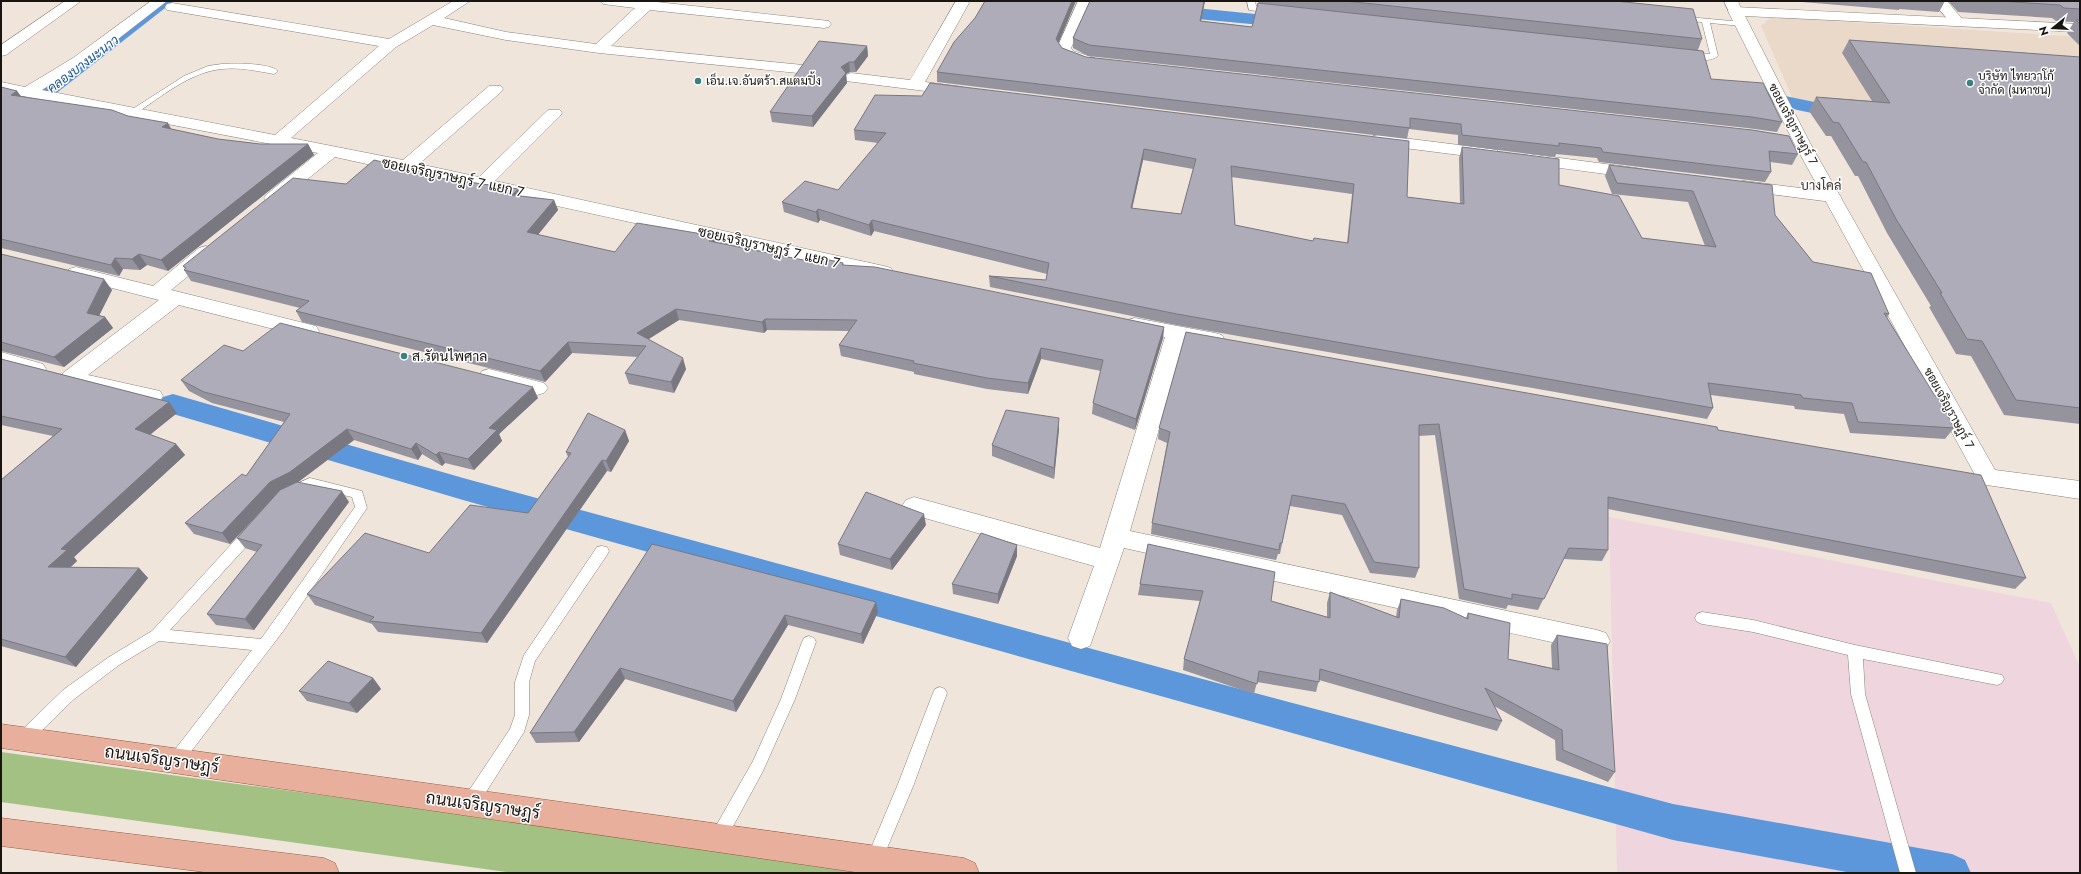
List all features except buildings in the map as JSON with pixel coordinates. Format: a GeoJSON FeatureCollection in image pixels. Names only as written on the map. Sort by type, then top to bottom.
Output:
{"type":"FeatureCollection","features":[{"type":"Feature","properties":{"kind":"main road","name":"ถนนเจริญราษฎร์"},"geometry":{"type":"LineString","coordinates":[[13,737],[964,873]]}},
{"type":"Feature","properties":{"kind":"main road"},"geometry":{"type":"LineString","coordinates":[[1,832],[82,844],[258,863],[324,873]]}},
{"type":"Feature","properties":{"kind":"street"},"geometry":{"type":"LineString","coordinates":[[1,52],[74,1]]}},
{"type":"Feature","properties":{"kind":"street"},"geometry":{"type":"LineString","coordinates":[[279,140],[391,44],[463,1]]}},
{"type":"Feature","properties":{"kind":"street"},"geometry":{"type":"LineString","coordinates":[[608,1],[824,24]]}},
{"type":"Feature","properties":{"kind":"street"},"geometry":{"type":"LineString","coordinates":[[1939,1],[1956,20]]}},
{"type":"Feature","properties":{"kind":"street"},"geometry":{"type":"LineString","coordinates":[[915,85],[962,3]]}},
{"type":"Feature","properties":{"kind":"street"},"geometry":{"type":"LineString","coordinates":[[29,92],[166,4],[391,44]]}},
{"type":"Feature","properties":{"kind":"street"},"geometry":{"type":"LineString","coordinates":[[1084,4],[1064,48],[1066,54],[1074,58],[1101,62]]}},
{"type":"Feature","properties":{"kind":"street"},"geometry":{"type":"LineString","coordinates":[[600,49],[646,6]]}},
{"type":"Feature","properties":{"kind":"street","name":"ซอยเจริญราษฎร์ 7"},"geometry":{"type":"LineString","coordinates":[[1733,6],[2080,28]]}},
{"type":"Feature","properties":{"kind":"street","name":"ซอยเจริญราษฎร์ 7"},"geometry":{"type":"LineString","coordinates":[[1733,6],[1781,103],[1794,142],[1832,197],[1977,476],[2080,490]]}},
{"type":"Feature","properties":{"kind":"street"},"geometry":{"type":"LineString","coordinates":[[431,20],[506,36],[600,49],[798,68]]}},
{"type":"Feature","properties":{"kind":"street"},"geometry":{"type":"LineString","coordinates":[[850,78],[969,91]]}},
{"type":"Feature","properties":{"kind":"street","name":"ซอยเจริญราษฎร์ 7 แยก 7"},"geometry":{"type":"LineString","coordinates":[[1,87],[279,140],[330,152],[406,166],[905,277]]}},
{"type":"Feature","properties":{"kind":"street"},"geometry":{"type":"LineString","coordinates":[[406,166],[495,89]]}},
{"type":"Feature","properties":{"kind":"street"},"geometry":{"type":"LineString","coordinates":[[483,183],[554,113]]}},
{"type":"Feature","properties":{"kind":"street"},"geometry":{"type":"LineString","coordinates":[[1367,139],[1651,174]]}},
{"type":"Feature","properties":{"kind":"street"},"geometry":{"type":"LineString","coordinates":[[258,210],[330,152]]}},
{"type":"Feature","properties":{"kind":"street"},"geometry":{"type":"LineString","coordinates":[[1729,184],[1832,197]]}},
{"type":"Feature","properties":{"kind":"street"},"geometry":{"type":"LineString","coordinates":[[156,293],[222,240]]}},
{"type":"Feature","properties":{"kind":"street"},"geometry":{"type":"LineString","coordinates":[[55,268],[329,336]]}},
{"type":"Feature","properties":{"kind":"street"},"geometry":{"type":"LineString","coordinates":[[70,378],[176,298]]}},
{"type":"Feature","properties":{"kind":"street"},"geometry":{"type":"LineString","coordinates":[[1114,321],[1231,343]]}},
{"type":"Feature","properties":{"kind":"street"},"geometry":{"type":"LineString","coordinates":[[1081,638],[1116,537],[1176,333]]}},
{"type":"Feature","properties":{"kind":"street"},"geometry":{"type":"LineString","coordinates":[[1,358],[70,378],[152,396]]}},
{"type":"Feature","properties":{"kind":"street"},"geometry":{"type":"LineString","coordinates":[[468,370],[537,388]]}},
{"type":"Feature","properties":{"kind":"street"},"geometry":{"type":"LineString","coordinates":[[914,506],[1108,560]]}},
{"type":"Feature","properties":{"kind":"street"},"geometry":{"type":"LineString","coordinates":[[1116,537],[1597,641]]}},
{"type":"Feature","properties":{"kind":"lane"},"geometry":{"type":"LineString","coordinates":[[1251,1],[1252,8],[1284,12]]}},
{"type":"Feature","properties":{"kind":"lane"},"geometry":{"type":"LineString","coordinates":[[1674,17],[1742,24]]}},
{"type":"Feature","properties":{"kind":"lane"},"geometry":{"type":"LineString","coordinates":[[1682,55],[1704,58],[1714,56],[1705,20]]}},
{"type":"Feature","properties":{"kind":"lane"},"geometry":{"type":"LineString","coordinates":[[132,112],[189,77],[206,70],[220,66],[243,66],[274,71]]}},
{"type":"Feature","properties":{"kind":"lane"},"geometry":{"type":"LineString","coordinates":[[175,761],[264,645],[361,508],[358,494],[310,483],[283,497]]}},
{"type":"Feature","properties":{"kind":"lane"},"geometry":{"type":"LineString","coordinates":[[13,737],[114,660],[157,635],[262,520]]}},
{"type":"Feature","properties":{"kind":"lane"},"geometry":{"type":"LineString","coordinates":[[470,803],[517,732],[522,715],[522,682],[529,659],[602,551]]}},
{"type":"Feature","properties":{"kind":"lane"},"geometry":{"type":"LineString","coordinates":[[1702,618],[1753,626],[1856,651],[1997,678]]}},
{"type":"Feature","properties":{"kind":"lane"},"geometry":{"type":"LineString","coordinates":[[157,635],[264,645]]}},
{"type":"Feature","properties":{"kind":"lane"},"geometry":{"type":"LineString","coordinates":[[718,838],[758,766],[788,699],[809,642]]}},
{"type":"Feature","properties":{"kind":"lane"},"geometry":{"type":"LineString","coordinates":[[1856,651],[1858,694],[1908,873]]}},
{"type":"Feature","properties":{"kind":"lane"},"geometry":{"type":"LineString","coordinates":[[874,860],[906,784],[940,693]]}},
{"type":"Feature","properties":{"kind":"shaded area"},"geometry":{"type":"Polygon","coordinates":[[[1771,17],[2080,37],[2080,143],[1934,129],[1793,99],[1761,26],[1771,17]]]}},
{"type":"Feature","properties":{"kind":"shaded area"},"geometry":{"type":"Polygon","coordinates":[[[1609,517],[2051,603],[2080,667],[2080,873],[1617,873],[1609,517]]]}},
{"type":"Feature","properties":{"kind":"green space"},"geometry":{"type":"Polygon","coordinates":[[[1,752],[587,831],[861,873],[513,873],[1,802],[1,752]]]}},
{"type":"Feature","properties":{"kind":"waterway","name":"คลองบางมะนาว"},"geometry":{"type":"LineString","coordinates":[[1,127],[165,1]]}},
{"type":"Feature","properties":{"kind":"waterway"},"geometry":{"type":"LineString","coordinates":[[1093,1],[1144,9],[1293,23]]}},
{"type":"Feature","properties":{"kind":"waterway"},"geometry":{"type":"LineString","coordinates":[[1751,95],[1812,107]]}},
{"type":"Feature","properties":{"kind":"waterway"},"geometry":{"type":"LineString","coordinates":[[173,404],[463,489],[1221,699],[1673,822],[1952,873]]}},
{"type":"Feature","properties":{"kind":"place","name":"เอ็น.เจ.อันตร้า.สแตมปิ้ง"},"geometry":{"type":"Point","coordinates":[698,81]}},
{"type":"Feature","properties":{"kind":"place","name":"บริษัท ไทยวาโก้ จำกัด (มหาชน)"},"geometry":{"type":"Point","coordinates":[1970,83]}},
{"type":"Feature","properties":{"kind":"place","name":"ส.รัตนไพศาล"},"geometry":{"type":"Point","coordinates":[404,356]}},
{"type":"Feature","properties":{"kind":"district","name":"บางโคล่"},"geometry":{"type":"Point","coordinates":[1821,185]}}]}
